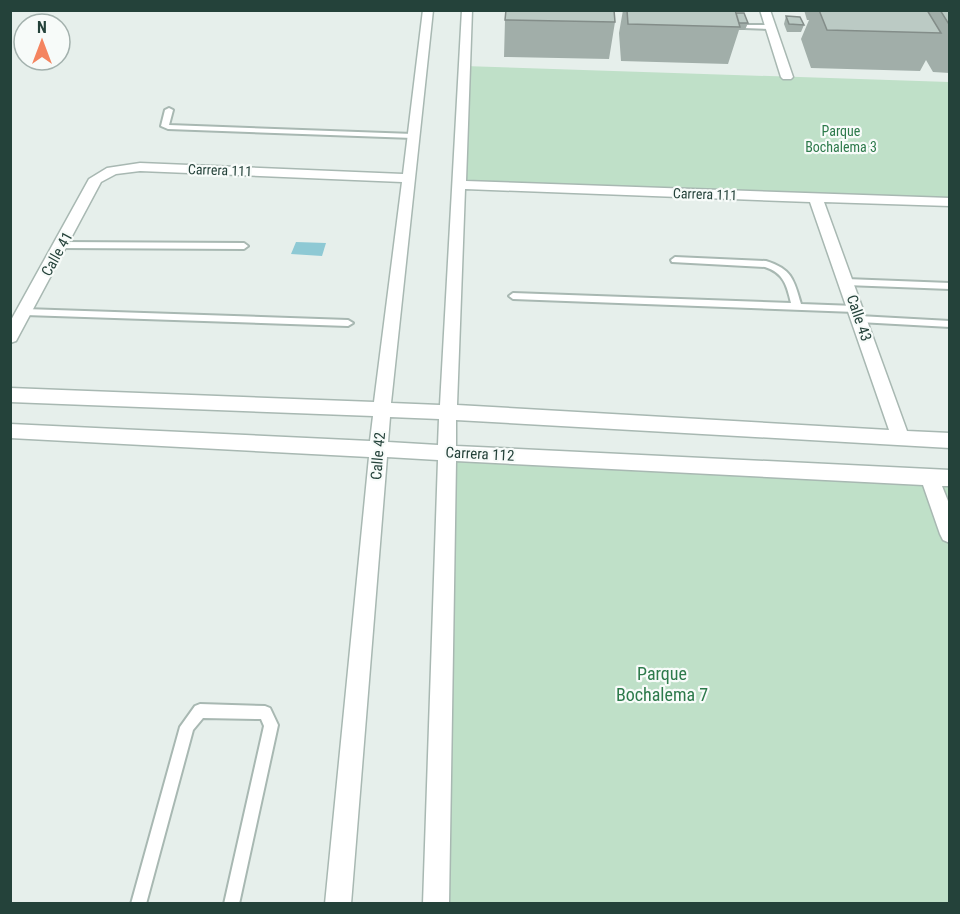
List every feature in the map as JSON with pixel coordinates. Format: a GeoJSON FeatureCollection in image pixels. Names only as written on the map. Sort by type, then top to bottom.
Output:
{"type":"FeatureCollection","features":[{"type":"Feature","properties":{"kind":"street","name":"Calle 42"},"geometry":{"type":"LineString","coordinates":[[338,903],[378,448],[428,10]]}},
{"type":"Feature","properties":{"kind":"street"},"geometry":{"type":"LineString","coordinates":[[436,903],[448,412],[467,10]]}},
{"type":"Feature","properties":{"kind":"street"},"geometry":{"type":"LineString","coordinates":[[765,10],[787,77]]}},
{"type":"Feature","properties":{"kind":"street","name":"Carrera 111"},"geometry":{"type":"LineString","coordinates":[[105,172],[118,168],[140,167],[408,178]]}},
{"type":"Feature","properties":{"kind":"street","name":"Calle 41"},"geometry":{"type":"LineString","coordinates":[[10,338],[96,179],[105,172]]}},
{"type":"Feature","properties":{"kind":"street","name":"Carrera 111"},"geometry":{"type":"LineString","coordinates":[[460,184],[950,202]]}},
{"type":"Feature","properties":{"kind":"street","name":"Calle 43"},"geometry":{"type":"LineString","coordinates":[[816,198],[901,438]]}},
{"type":"Feature","properties":{"kind":"street"},"geometry":{"type":"LineString","coordinates":[[10,395],[448,412],[950,441]]}},
{"type":"Feature","properties":{"kind":"street","name":"Carrera 112"},"geometry":{"type":"LineString","coordinates":[[10,431],[950,478]]}},
{"type":"Feature","properties":{"kind":"street"},"geometry":{"type":"LineString","coordinates":[[930,477],[950,534]]}},
{"type":"Feature","properties":{"kind":"lane"},"geometry":{"type":"LineString","coordinates":[[744,26],[771,27]]}},
{"type":"Feature","properties":{"kind":"lane"},"geometry":{"type":"LineString","coordinates":[[169,110],[165,126],[168,127],[413,136]]}},
{"type":"Feature","properties":{"kind":"lane"},"geometry":{"type":"LineString","coordinates":[[62,245],[244,246]]}},
{"type":"Feature","properties":{"kind":"lane"},"geometry":{"type":"LineString","coordinates":[[675,260],[766,264],[780,268],[787,274],[798,307]]}},
{"type":"Feature","properties":{"kind":"lane"},"geometry":{"type":"LineString","coordinates":[[846,282],[950,286]]}},
{"type":"Feature","properties":{"kind":"lane"},"geometry":{"type":"LineString","coordinates":[[513,296],[798,307],[950,324]]}},
{"type":"Feature","properties":{"kind":"lane"},"geometry":{"type":"LineString","coordinates":[[25,312],[348,323]]}},
{"type":"Feature","properties":{"kind":"lane"},"geometry":{"type":"LineString","coordinates":[[138,903],[187,727],[193,718],[200,711],[265,713],[271,725],[231,903]]}},
{"type":"Feature","properties":{"kind":"green space","name":"Parque Bochalema 3"},"geometry":{"type":"Polygon","coordinates":[[[464,66],[949,82],[949,202],[460,185],[464,66]]]}},
{"type":"Feature","properties":{"kind":"green space","name":"Parque Bochalema 7"},"geometry":{"type":"Polygon","coordinates":[[[447,453],[949,478],[949,903],[436,904],[447,453]]]}},
{"type":"Feature","properties":{"kind":"water"},"geometry":{"type":"Polygon","coordinates":[[[296,242],[326,243],[322,256],[291,254],[296,242]]]}},
{"type":"Feature","properties":{"kind":"building"},"geometry":{"type":"Polygon","coordinates":[[[506,10],[614,10],[615,22],[505,20],[506,10]]]}},
{"type":"Feature","properties":{"kind":"building"},"geometry":{"type":"Polygon","coordinates":[[[627,10],[735,10],[740,27],[628,24],[627,10]]]}},
{"type":"Feature","properties":{"kind":"building"},"geometry":{"type":"Polygon","coordinates":[[[819,10],[927,10],[941,33],[827,30],[819,10]]]}},
{"type":"Feature","properties":{"kind":"building"},"geometry":{"type":"Polygon","coordinates":[[[940,10],[950,10],[950,26],[940,10]]]}},
{"type":"Feature","properties":{"kind":"building"},"geometry":{"type":"Polygon","coordinates":[[[736,13],[744,13],[748,23],[739,23],[736,13]]]}},
{"type":"Feature","properties":{"kind":"building"},"geometry":{"type":"Polygon","coordinates":[[[786,16],[800,17],[804,25],[789,24],[786,16]]]}}]}
